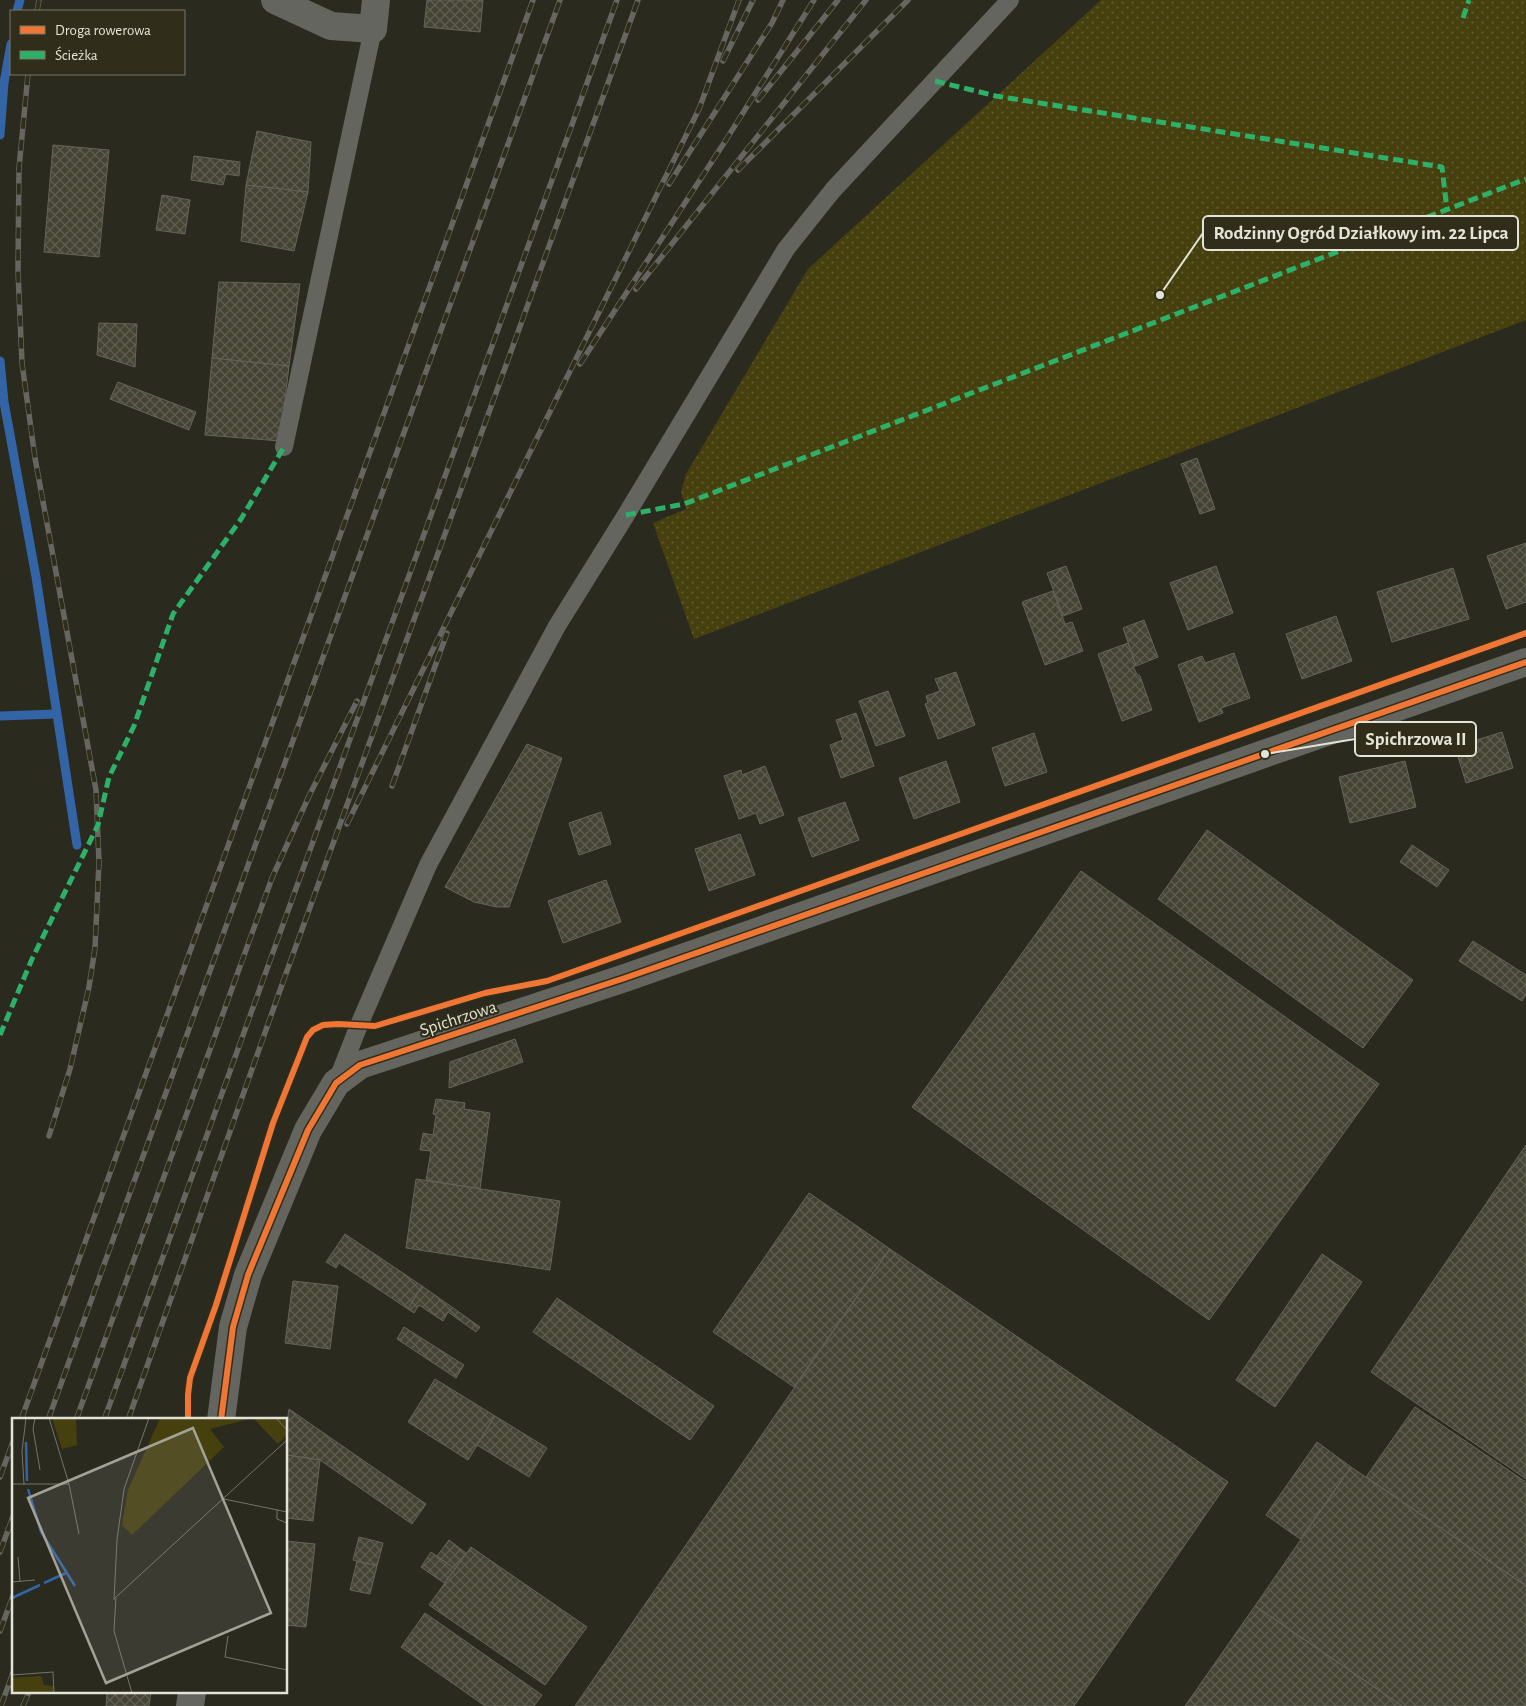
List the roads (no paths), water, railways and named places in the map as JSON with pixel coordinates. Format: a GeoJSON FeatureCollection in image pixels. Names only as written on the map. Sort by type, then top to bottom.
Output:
{"type":"FeatureCollection","features":[{"type":"Feature","properties":{"kind":"street"},"geometry":{"type":"LineString","coordinates":[[275,0],[331,26],[364,28],[376,0]]}},
{"type":"Feature","properties":{"kind":"street","name":"Spichrzowa"},"geometry":{"type":"LineString","coordinates":[[221,1418],[234,1327],[248,1275],[308,1130],[336,1083],[360,1065],[625,978],[1526,662]]}},
{"type":"Feature","properties":{"kind":"lane"},"geometry":{"type":"LineString","coordinates":[[336,1083],[424,874],[557,626],[786,249],[833,190],[1010,0]]}},
{"type":"Feature","properties":{"kind":"lane"},"geometry":{"type":"LineString","coordinates":[[284,447],[364,28]]}},
{"type":"Feature","properties":{"kind":"waterway"},"geometry":{"type":"LineString","coordinates":[[17,10],[20,0]]}},
{"type":"Feature","properties":{"kind":"waterway"},"geometry":{"type":"LineString","coordinates":[[0,135],[4,83],[10,50]]}},
{"type":"Feature","properties":{"kind":"waterway"},"geometry":{"type":"LineString","coordinates":[[0,361],[4,402],[36,577],[77,845]]}},
{"type":"Feature","properties":{"kind":"waterway"},"geometry":{"type":"LineString","coordinates":[[0,716],[56,714]]}},
{"type":"Feature","properties":{"kind":"railway"},"geometry":{"type":"LineString","coordinates":[[37,10],[39,0]]}},
{"type":"Feature","properties":{"kind":"railway"},"geometry":{"type":"LineString","coordinates":[[22,1418],[533,0]]}},
{"type":"Feature","properties":{"kind":"railway"},"geometry":{"type":"LineString","coordinates":[[49,1418],[560,0]]}},
{"type":"Feature","properties":{"kind":"railway"},"geometry":{"type":"LineString","coordinates":[[105,1418],[617,0]]}},
{"type":"Feature","properties":{"kind":"railway"},"geometry":{"type":"LineString","coordinates":[[129,1418],[279,993],[638,0]]}},
{"type":"Feature","properties":{"kind":"railway"},"geometry":{"type":"LineString","coordinates":[[347,824],[699,109],[739,0]]}},
{"type":"Feature","properties":{"kind":"railway"},"geometry":{"type":"LineString","coordinates":[[723,61],[753,0]]}},
{"type":"Feature","properties":{"kind":"railway"},"geometry":{"type":"LineString","coordinates":[[669,184],[772,23],[783,0]]}},
{"type":"Feature","properties":{"kind":"railway"},"geometry":{"type":"LineString","coordinates":[[580,364],[724,143],[814,0]]}},
{"type":"Feature","properties":{"kind":"railway"},"geometry":{"type":"LineString","coordinates":[[758,100],[838,0]]}},
{"type":"Feature","properties":{"kind":"railway"},"geometry":{"type":"LineString","coordinates":[[636,289],[866,0]]}},
{"type":"Feature","properties":{"kind":"railway"},"geometry":{"type":"LineString","coordinates":[[738,170],[908,0]]}},
{"type":"Feature","properties":{"kind":"railway"},"geometry":{"type":"LineString","coordinates":[[28,75],[19,168],[18,271],[22,363],[35,458],[96,790],[99,862],[95,948],[89,987],[70,1069],[49,1136]]}},
{"type":"Feature","properties":{"kind":"railway"},"geometry":{"type":"LineString","coordinates":[[392,786],[447,633]]}},
{"type":"Feature","properties":{"kind":"railway"},"geometry":{"type":"LineString","coordinates":[[77,1418],[272,878],[309,796],[357,701]]}},
{"type":"Feature","properties":{"kind":"railway"},"geometry":{"type":"LineString","coordinates":[[0,1477],[12,1444]]}},
{"type":"Feature","properties":{"kind":"railway"},"geometry":{"type":"LineString","coordinates":[[0,1552],[12,1519]]}},
{"type":"Feature","properties":{"kind":"railway"},"geometry":{"type":"LineString","coordinates":[[0,1631],[12,1598]]}},
{"type":"Feature","properties":{"kind":"railway"},"geometry":{"type":"LineString","coordinates":[[1,1706],[12,1676]]}},
{"type":"Feature","properties":{"kind":"railway"},"geometry":{"type":"LineString","coordinates":[[23,1706],[28,1694]]}},
{"type":"Feature","properties":{"kind":"place","name":"Rodzinny Ogród Działkowy im. 22 Lipca"},"geometry":{"type":"Point","coordinates":[1160,295]}},
{"type":"Feature","properties":{"kind":"place","name":"Spichrzowa II"},"geometry":{"type":"Point","coordinates":[1265,754]}}]}
